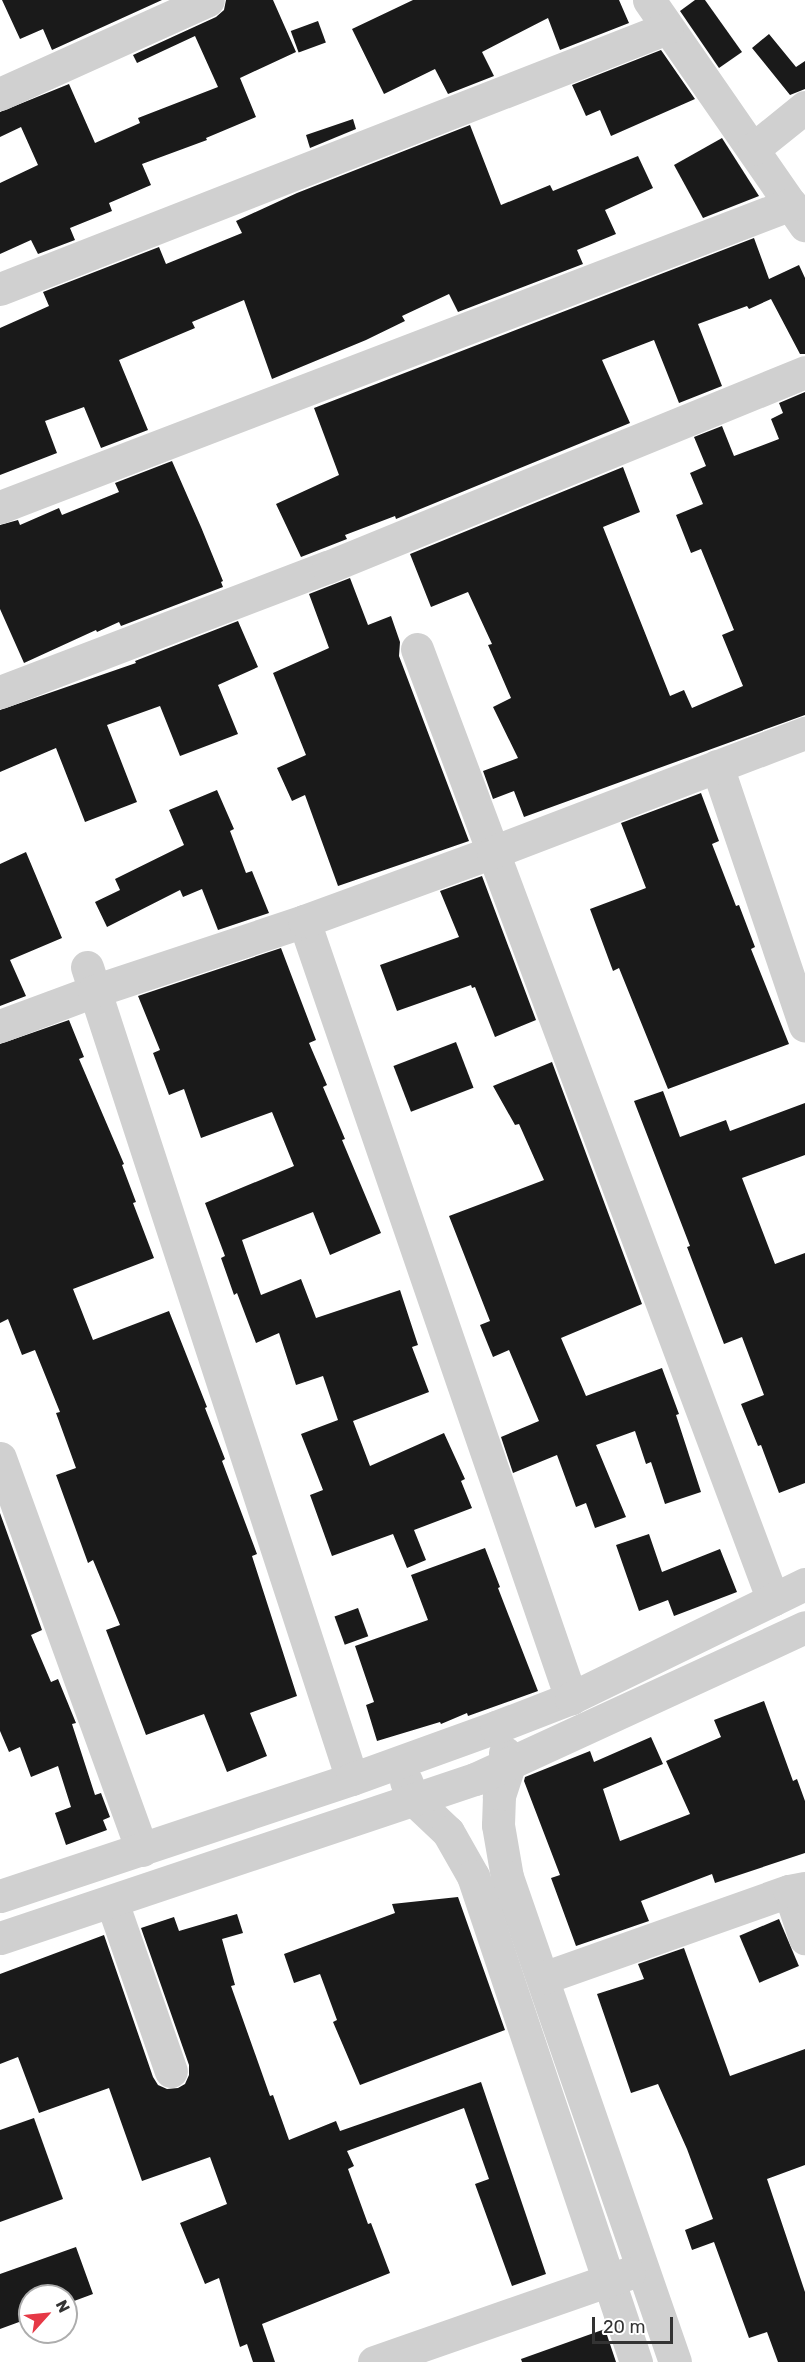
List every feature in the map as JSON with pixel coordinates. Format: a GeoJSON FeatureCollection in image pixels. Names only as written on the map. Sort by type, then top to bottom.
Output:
{"type":"FeatureCollection","features":[{"type":"Feature","properties":{"kind":"street"},"geometry":{"type":"LineString","coordinates":[[0,94],[208,0]]}},
{"type":"Feature","properties":{"kind":"street"},"geometry":{"type":"LineString","coordinates":[[0,507],[798,215],[649,0]]}},
{"type":"Feature","properties":{"kind":"street"},"geometry":{"type":"LineString","coordinates":[[0,289],[667,28]]}},
{"type":"Feature","properties":{"kind":"street"},"geometry":{"type":"LineString","coordinates":[[753,149],[805,107]]}},
{"type":"Feature","properties":{"kind":"street"},"geometry":{"type":"LineString","coordinates":[[0,692],[327,567],[805,372]]}},
{"type":"Feature","properties":{"kind":"street"},"geometry":{"type":"LineString","coordinates":[[417,649],[773,1600]]}},
{"type":"Feature","properties":{"kind":"street"},"geometry":{"type":"LineString","coordinates":[[0,1026],[90,979],[304,921],[805,733]]}},
{"type":"Feature","properties":{"kind":"street"},"geometry":{"type":"LineString","coordinates":[[717,766],[805,1026]]}},
{"type":"Feature","properties":{"kind":"street"},"geometry":{"type":"LineString","coordinates":[[304,921],[571,1698]]}},
{"type":"Feature","properties":{"kind":"street"},"geometry":{"type":"LineString","coordinates":[[90,979],[352,1779]]}},
{"type":"Feature","properties":{"kind":"street"},"geometry":{"type":"LineString","coordinates":[[0,1458],[142,1850]]}},
{"type":"Feature","properties":{"kind":"street"},"geometry":{"type":"LineString","coordinates":[[0,1896],[352,1779],[571,1698],[805,1584]]}},
{"type":"Feature","properties":{"kind":"street"},"geometry":{"type":"LineString","coordinates":[[0,1938],[509,1766],[805,1627]]}},
{"type":"Feature","properties":{"kind":"street"},"geometry":{"type":"LineString","coordinates":[[495,1727],[509,1766],[499,1796],[498,1825],[507,1877],[675,2362]]}},
{"type":"Feature","properties":{"kind":"street"},"geometry":{"type":"LineString","coordinates":[[399,1762],[412,1799],[448,1832],[473,1876],[636,2362]]}},
{"type":"Feature","properties":{"kind":"street"},"geometry":{"type":"LineString","coordinates":[[543,1978],[797,1890],[805,1938]]}},
{"type":"Feature","properties":{"kind":"street"},"geometry":{"type":"LineString","coordinates":[[112,1902],[171,2071]]}},
{"type":"Feature","properties":{"kind":"street"},"geometry":{"type":"LineString","coordinates":[[374,2362],[642,2269]]}},
{"type":"Feature","properties":{"kind":"building"},"geometry":{"type":"Polygon","coordinates":[[[2,0],[162,0],[52,50],[43,29],[20,39],[2,0]]]}},
{"type":"Feature","properties":{"kind":"building"},"geometry":{"type":"Polygon","coordinates":[[[226,0],[273,0],[296,52],[240,78],[256,117],[206,138],[207,140],[142,164],[151,185],[109,203],[112,211],[70,228],[75,240],[38,254],[31,240],[0,254],[0,183],[38,165],[21,127],[0,137],[0,112],[69,84],[95,143],[140,123],[138,118],[218,87],[195,36],[137,63],[133,55],[216,17],[224,10],[226,0]]]}},
{"type":"Feature","properties":{"kind":"building"},"geometry":{"type":"Polygon","coordinates":[[[413,0],[619,0],[629,23],[560,50],[548,18],[482,52],[494,76],[448,94],[435,69],[384,94],[352,29],[413,0]]]}},
{"type":"Feature","properties":{"kind":"building"},"geometry":{"type":"Polygon","coordinates":[[[695,0],[705,0],[742,52],[719,68],[680,11],[695,0]]]}},
{"type":"Feature","properties":{"kind":"building"},"geometry":{"type":"Polygon","coordinates":[[[318,21],[326,43],[299,53],[291,31],[318,21]]]}},
{"type":"Feature","properties":{"kind":"building"},"geometry":{"type":"Polygon","coordinates":[[[769,34],[796,67],[805,61],[805,89],[790,95],[752,48],[769,34]]]}},
{"type":"Feature","properties":{"kind":"building"},"geometry":{"type":"Polygon","coordinates":[[[661,50],[695,99],[611,136],[600,110],[586,116],[572,85],[661,50]]]}},
{"type":"Feature","properties":{"kind":"building"},"geometry":{"type":"Polygon","coordinates":[[[353,119],[356,129],[310,148],[306,135],[353,119]]]}},
{"type":"Feature","properties":{"kind":"building"},"geometry":{"type":"Polygon","coordinates":[[[470,125],[501,205],[550,185],[553,191],[638,156],[653,188],[605,210],[616,234],[577,250],[583,264],[458,312],[449,294],[402,316],[405,321],[366,340],[272,379],[244,300],[192,322],[195,328],[119,360],[148,430],[101,448],[84,407],[45,421],[57,453],[0,475],[0,328],[49,306],[43,292],[159,247],[166,264],[242,233],[236,221],[297,193],[470,125]]]}},
{"type":"Feature","properties":{"kind":"building"},"geometry":{"type":"Polygon","coordinates":[[[722,138],[759,196],[703,218],[674,165],[722,138]]]}},
{"type":"Feature","properties":{"kind":"building"},"geometry":{"type":"Polygon","coordinates":[[[754,238],[769,279],[799,265],[805,278],[805,354],[800,354],[771,299],[749,309],[747,306],[698,324],[722,386],[679,403],[654,340],[602,360],[630,423],[396,519],[395,516],[345,535],[347,539],[301,557],[276,504],[339,475],[314,408],[754,238]]]}},
{"type":"Feature","properties":{"kind":"building"},"geometry":{"type":"Polygon","coordinates":[[[805,392],[805,715],[524,817],[514,791],[493,799],[483,771],[518,758],[493,707],[511,698],[488,645],[492,644],[468,592],[431,607],[410,554],[623,467],[640,512],[603,527],[670,696],[684,690],[692,708],[743,686],[722,635],[734,630],[701,549],[691,553],[676,515],[703,504],[690,473],[706,466],[694,437],[722,426],[734,456],[779,439],[771,419],[783,413],[779,403],[805,392]]]}},
{"type":"Feature","properties":{"kind":"building"},"geometry":{"type":"Polygon","coordinates":[[[172,461],[223,581],[221,582],[223,587],[121,626],[119,622],[97,632],[96,630],[24,663],[0,609],[0,525],[18,520],[20,525],[59,508],[62,515],[119,492],[115,483],[172,461]]]}},
{"type":"Feature","properties":{"kind":"building"},"geometry":{"type":"Polygon","coordinates":[[[350,578],[368,625],[391,616],[400,642],[399,656],[469,841],[338,886],[305,795],[292,801],[277,768],[306,755],[273,673],[329,648],[309,594],[350,578]]]}},
{"type":"Feature","properties":{"kind":"building"},"geometry":{"type":"Polygon","coordinates":[[[238,621],[258,667],[218,685],[238,734],[180,756],[160,706],[107,725],[137,802],[85,822],[56,748],[0,772],[0,710],[136,663],[135,661],[238,621]]]}},
{"type":"Feature","properties":{"kind":"building"},"geometry":{"type":"Polygon","coordinates":[[[217,790],[234,829],[230,831],[246,873],[252,871],[269,913],[218,930],[202,889],[183,897],[180,890],[107,927],[95,902],[120,890],[115,879],[184,845],[169,810],[217,790]]]}},
{"type":"Feature","properties":{"kind":"building"},"geometry":{"type":"Polygon","coordinates":[[[701,793],[719,841],[712,844],[736,906],[739,905],[755,947],[751,949],[789,1044],[668,1089],[619,968],[613,971],[590,909],[646,888],[621,823],[701,793]]]}},
{"type":"Feature","properties":{"kind":"building"},"geometry":{"type":"Polygon","coordinates":[[[26,852],[62,938],[10,960],[26,996],[0,1006],[0,864],[26,852]]]}},
{"type":"Feature","properties":{"kind":"building"},"geometry":{"type":"Polygon","coordinates":[[[482,876],[536,1020],[495,1037],[475,987],[472,988],[471,985],[397,1011],[380,965],[459,937],[440,891],[482,876]]]}},
{"type":"Feature","properties":{"kind":"building"},"geometry":{"type":"Polygon","coordinates":[[[281,948],[316,1040],[309,1043],[327,1085],[323,1087],[345,1139],[342,1140],[381,1233],[330,1255],[313,1212],[242,1240],[261,1295],[301,1279],[316,1318],[400,1290],[418,1345],[412,1347],[429,1392],[353,1421],[370,1466],[444,1433],[465,1479],[461,1481],[472,1508],[414,1530],[426,1560],[407,1568],[393,1534],[332,1556],[310,1495],[323,1490],[301,1434],[338,1420],[323,1376],[296,1385],[279,1333],[256,1343],[237,1293],[234,1295],[221,1258],[225,1256],[205,1203],[294,1166],[272,1112],[201,1138],[184,1089],[169,1095],[153,1053],[160,1050],[138,996],[281,948]]]}},
{"type":"Feature","properties":{"kind":"building"},"geometry":{"type":"Polygon","coordinates":[[[69,1020],[84,1057],[79,1059],[124,1164],[122,1165],[136,1202],[133,1203],[154,1258],[73,1289],[93,1340],[169,1311],[207,1407],[205,1408],[225,1459],[222,1461],[257,1554],[252,1556],[297,1696],[250,1713],[267,1756],[227,1772],[204,1714],[146,1735],[106,1630],[120,1625],[93,1560],[88,1563],[56,1475],[76,1468],[56,1413],[60,1412],[35,1350],[22,1355],[8,1319],[0,1323],[0,1044],[69,1020]]]}},
{"type":"Feature","properties":{"kind":"building"},"geometry":{"type":"Polygon","coordinates":[[[456,1042],[474,1088],[411,1112],[393,1066],[456,1042]]]}},
{"type":"Feature","properties":{"kind":"building"},"geometry":{"type":"Polygon","coordinates":[[[552,1062],[642,1304],[561,1338],[586,1396],[662,1368],[679,1414],[676,1415],[701,1492],[665,1504],[651,1462],[646,1464],[635,1431],[596,1445],[626,1517],[595,1528],[586,1503],[576,1507],[557,1455],[513,1473],[501,1437],[539,1421],[509,1350],[493,1357],[480,1325],[490,1321],[449,1216],[544,1180],[519,1124],[515,1125],[493,1086],[552,1062]]]}},
{"type":"Feature","properties":{"kind":"building"},"geometry":{"type":"Polygon","coordinates":[[[663,1091],[680,1137],[726,1120],[730,1131],[805,1103],[805,1155],[742,1178],[775,1264],[805,1253],[805,1483],[779,1493],[761,1445],[758,1446],[741,1404],[764,1395],[742,1337],[724,1344],[687,1247],[690,1246],[634,1101],[663,1091]]]}},
{"type":"Feature","properties":{"kind":"building"},"geometry":{"type":"Polygon","coordinates":[[[0,1513],[42,1630],[31,1635],[51,1682],[58,1679],[76,1723],[72,1724],[95,1795],[101,1793],[110,1817],[103,1820],[107,1830],[66,1845],[55,1813],[71,1807],[58,1766],[31,1777],[20,1747],[9,1752],[0,1731],[0,1513]]]}},
{"type":"Feature","properties":{"kind":"building"},"geometry":{"type":"Polygon","coordinates":[[[649,1534],[662,1572],[720,1549],[737,1592],[674,1616],[668,1600],[639,1611],[616,1545],[649,1534]]]}},
{"type":"Feature","properties":{"kind":"building"},"geometry":{"type":"Polygon","coordinates":[[[485,1548],[538,1691],[468,1716],[467,1713],[441,1724],[440,1722],[377,1741],[366,1705],[374,1702],[355,1646],[428,1620],[411,1575],[485,1548]]]}},
{"type":"Feature","properties":{"kind":"building"},"geometry":{"type":"Polygon","coordinates":[[[358,1608],[368,1636],[345,1645],[335,1617],[358,1608]]]}},
{"type":"Feature","properties":{"kind":"building"},"geometry":{"type":"Polygon","coordinates":[[[764,1701],[793,1781],[797,1779],[805,1801],[805,1853],[715,1883],[712,1874],[641,1901],[649,1921],[576,1946],[551,1878],[560,1875],[524,1781],[525,1777],[590,1751],[594,1762],[651,1737],[663,1764],[603,1789],[620,1841],[690,1814],[666,1761],[721,1737],[714,1720],[764,1701]]]}},
{"type":"Feature","properties":{"kind":"building"},"geometry":{"type":"Polygon","coordinates":[[[458,1897],[505,2030],[360,2085],[333,2022],[337,2020],[320,1974],[294,1983],[284,1954],[395,1913],[392,1904],[458,1897]]]}},
{"type":"Feature","properties":{"kind":"building"},"geometry":{"type":"Polygon","coordinates":[[[237,1914],[243,1933],[222,1939],[235,1985],[231,1986],[270,2096],[273,2095],[289,2140],[336,2121],[340,2131],[481,2082],[546,2274],[512,2286],[475,2184],[489,2179],[464,2108],[347,2151],[354,2166],[348,2169],[368,2224],[371,2223],[390,2273],[262,2324],[275,2362],[253,2362],[247,2344],[240,2347],[219,2278],[205,2284],[180,2223],[227,2204],[210,2157],[142,2181],[109,2088],[39,2113],[18,2057],[0,2064],[0,1974],[104,1935],[153,2077],[158,2085],[167,2089],[178,2088],[185,2084],[189,2075],[189,2065],[141,1928],[174,1917],[179,1931],[237,1914]]]}},
{"type":"Feature","properties":{"kind":"building"},"geometry":{"type":"Polygon","coordinates":[[[779,1919],[799,1966],[759,1983],[739,1936],[779,1919]]]}},
{"type":"Feature","properties":{"kind":"building"},"geometry":{"type":"Polygon","coordinates":[[[684,1948],[730,2076],[805,2049],[805,2165],[767,2179],[805,2292],[805,2362],[778,2362],[767,2332],[749,2338],[714,2242],[692,2250],[685,2230],[713,2219],[687,2149],[658,2084],[631,2093],[597,1994],[644,1979],[638,1964],[684,1948]]]}},
{"type":"Feature","properties":{"kind":"building"},"geometry":{"type":"Polygon","coordinates":[[[34,2118],[63,2199],[0,2222],[0,2130],[34,2118]]]}},
{"type":"Feature","properties":{"kind":"building"},"geometry":{"type":"Polygon","coordinates":[[[76,2247],[93,2294],[78,2300],[78,2284],[18,2284],[18,2322],[0,2329],[0,2274],[76,2247]]]}},
{"type":"Feature","properties":{"kind":"building"},"geometry":{"type":"Polygon","coordinates":[[[605,2329],[616,2362],[522,2362],[521,2359],[605,2329]]]}}]}
